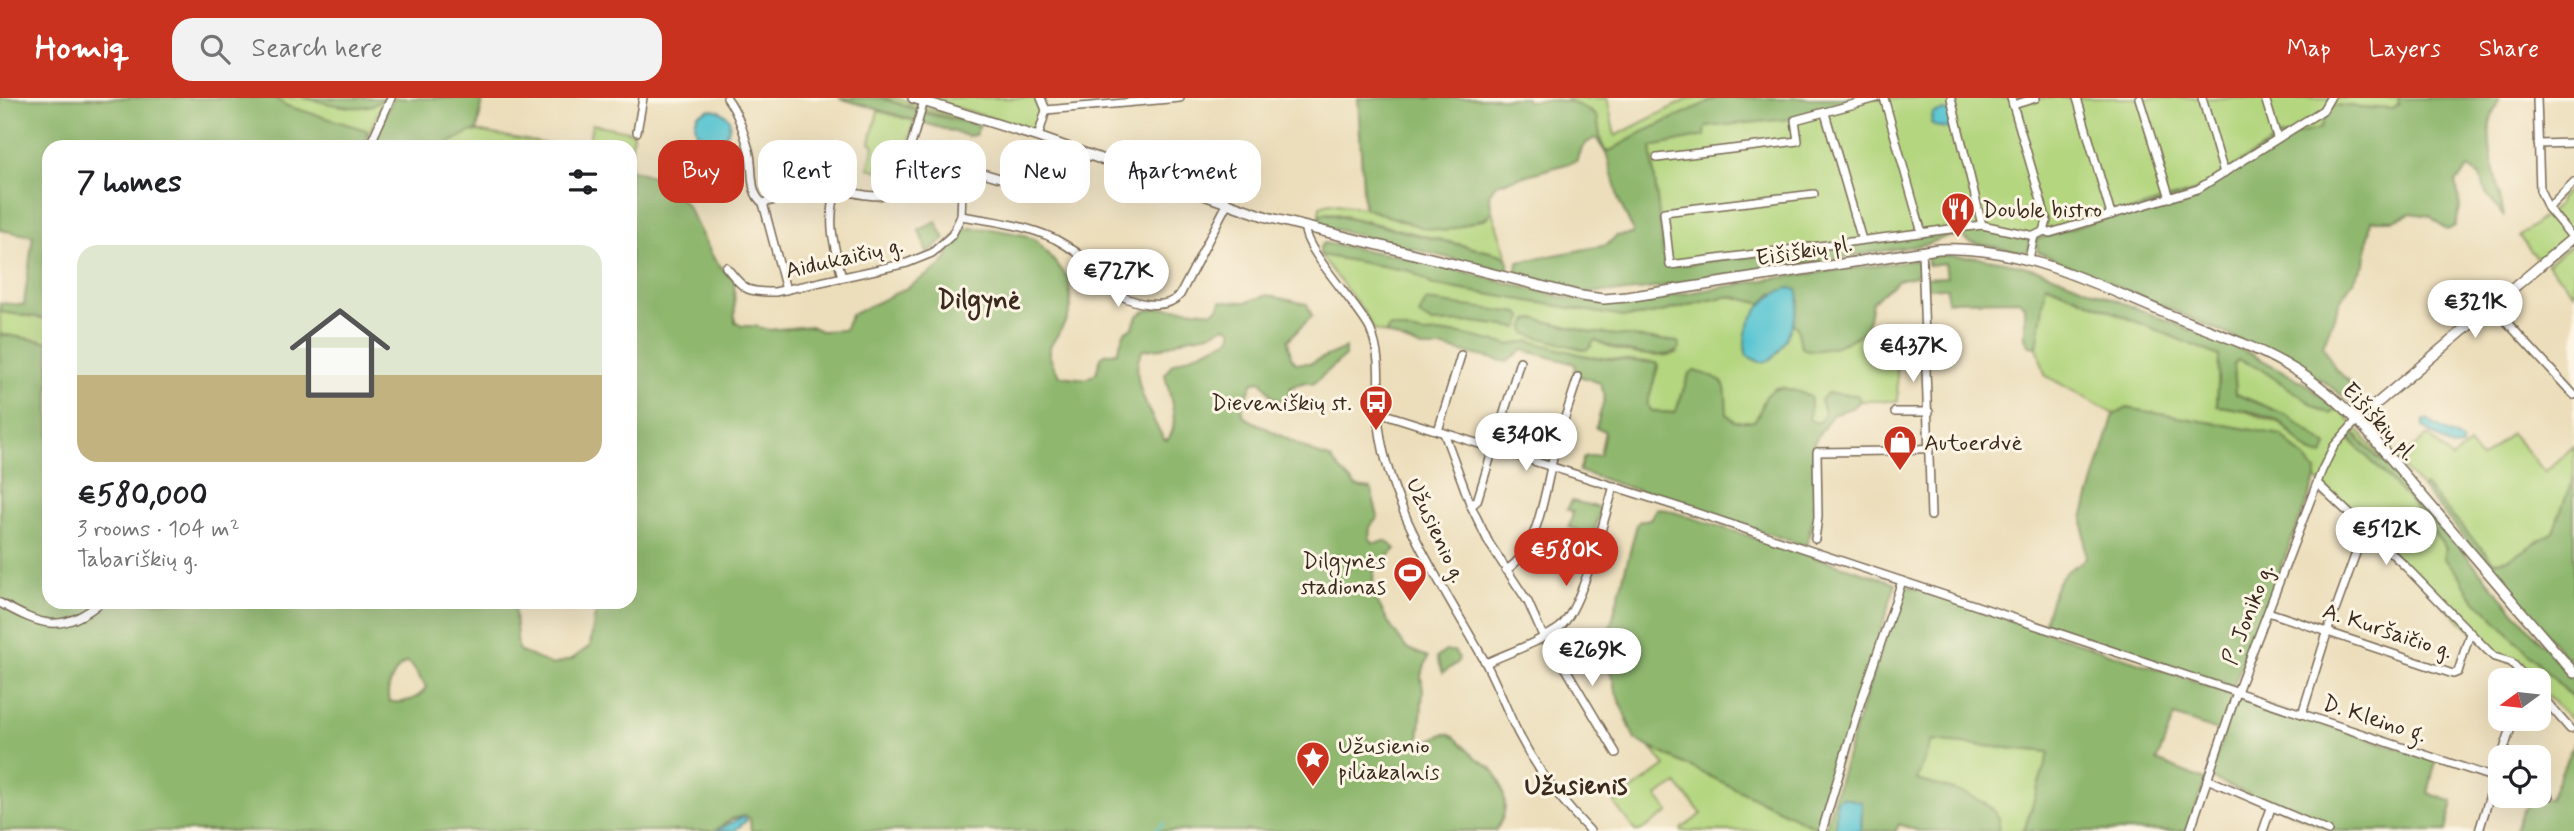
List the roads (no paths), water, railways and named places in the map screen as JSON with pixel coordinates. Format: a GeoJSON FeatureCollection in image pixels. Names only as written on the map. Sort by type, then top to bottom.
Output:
{"type":"FeatureCollection","features":[{"type":"Feature","properties":{"kind":"main road","name":"Eišiškių pl."},"geometry":{"type":"LineString","coordinates":[[913,98],[1038,137],[1227,204],[1305,227],[1567,293],[1604,299],[1922,251],[1961,248],[2029,259],[2262,352],[2321,387],[2357,420],[2574,673]]}},
{"type":"Feature","properties":{"kind":"main road"},"geometry":{"type":"LineString","coordinates":[[2357,420],[2573,238]]}},
{"type":"Feature","properties":{"kind":"street"},"geometry":{"type":"LineString","coordinates":[[372,140],[391,98]]}},
{"type":"Feature","properties":{"kind":"street"},"geometry":{"type":"LineString","coordinates":[[637,132],[643,98]]}},
{"type":"Feature","properties":{"kind":"street"},"geometry":{"type":"LineString","coordinates":[[727,98],[733,105],[750,153],[758,199]]}},
{"type":"Feature","properties":{"kind":"street"},"geometry":{"type":"LineString","coordinates":[[1038,137],[1046,110],[1041,98]]}},
{"type":"Feature","properties":{"kind":"street"},"geometry":{"type":"LineString","coordinates":[[1046,110],[1180,98]]}},
{"type":"Feature","properties":{"kind":"street"},"geometry":{"type":"LineString","coordinates":[[1657,158],[1798,141],[1795,120],[1877,98]]}},
{"type":"Feature","properties":{"kind":"street"},"geometry":{"type":"LineString","coordinates":[[1884,98],[1922,233]]}},
{"type":"Feature","properties":{"kind":"street"},"geometry":{"type":"LineString","coordinates":[[1951,98],[1982,225]]}},
{"type":"Feature","properties":{"kind":"street"},"geometry":{"type":"LineString","coordinates":[[2036,98],[2012,102],[2047,221],[2044,231]]}},
{"type":"Feature","properties":{"kind":"street"},"geometry":{"type":"LineString","coordinates":[[2077,98],[2110,215]]}},
{"type":"Feature","properties":{"kind":"street"},"geometry":{"type":"LineString","coordinates":[[2139,98],[2170,198]]}},
{"type":"Feature","properties":{"kind":"street"},"geometry":{"type":"LineString","coordinates":[[2202,98],[2224,173]]}},
{"type":"Feature","properties":{"kind":"street"},"geometry":{"type":"LineString","coordinates":[[2265,98],[2277,137]]}},
{"type":"Feature","properties":{"kind":"street"},"geometry":{"type":"LineString","coordinates":[[1814,194],[1664,212],[1670,265],[1982,225],[2034,236],[2044,231],[2050,233],[2198,189],[2323,110],[2329,98]]}},
{"type":"Feature","properties":{"kind":"street"},"geometry":{"type":"LineString","coordinates":[[2537,98],[2540,190],[2548,208],[2573,238]]}},
{"type":"Feature","properties":{"kind":"street"},"geometry":{"type":"LineString","coordinates":[[912,140],[924,101]]}},
{"type":"Feature","properties":{"kind":"street"},"geometry":{"type":"LineString","coordinates":[[1825,113],[1862,240]]}},
{"type":"Feature","properties":{"kind":"street"},"geometry":{"type":"LineString","coordinates":[[2538,144],[2574,143]]}},
{"type":"Feature","properties":{"kind":"street"},"geometry":{"type":"LineString","coordinates":[[2548,208],[2574,182]]}},
{"type":"Feature","properties":{"kind":"street"},"geometry":{"type":"LineString","coordinates":[[764,203],[786,290]]}},
{"type":"Feature","properties":{"kind":"street"},"geometry":{"type":"LineString","coordinates":[[832,203],[830,220],[842,278]]}},
{"type":"Feature","properties":{"kind":"street"},"geometry":{"type":"LineString","coordinates":[[962,203],[961,216],[1001,223],[1051,238],[1084,259],[1116,292],[1140,303],[1154,304],[1172,302],[1178,298],[1227,204]]}},
{"type":"Feature","properties":{"kind":"street","name":"Aidukaičių g."},"geometry":{"type":"LineString","coordinates":[[726,267],[743,287],[750,291],[786,290],[842,278],[907,263],[932,253],[953,235],[961,216]]}},
{"type":"Feature","properties":{"kind":"street","name":"Užusienio g."},"geometry":{"type":"LineString","coordinates":[[1305,227],[1310,246],[1370,328],[1378,359],[1378,412],[1387,467],[1409,526],[1486,663],[1518,732],[1542,775],[1590,831]]}},
{"type":"Feature","properties":{"kind":"street"},"geometry":{"type":"LineString","coordinates":[[2029,259],[2034,236]]}},
{"type":"Feature","properties":{"kind":"street"},"geometry":{"type":"LineString","coordinates":[[1922,251],[1931,516]]}},
{"type":"Feature","properties":{"kind":"street"},"geometry":{"type":"LineString","coordinates":[[2492,306],[2574,395]]}},
{"type":"Feature","properties":{"kind":"street"},"geometry":{"type":"LineString","coordinates":[[1461,355],[1441,432],[1471,506],[1506,570],[1616,753]]}},
{"type":"Feature","properties":{"kind":"street"},"geometry":{"type":"LineString","coordinates":[[1471,506],[1477,501],[1520,361]]}},
{"type":"Feature","properties":{"kind":"street"},"geometry":{"type":"LineString","coordinates":[[1506,570],[1520,560],[1543,508],[1578,377]]}},
{"type":"Feature","properties":{"kind":"street","name":"D. Kleino g."},"geometry":{"type":"LineString","coordinates":[[1378,412],[1682,508],[2488,776]]}},
{"type":"Feature","properties":{"kind":"street"},"geometry":{"type":"LineString","coordinates":[[1895,412],[1928,412]]}},
{"type":"Feature","properties":{"kind":"street","name":"P. Joniko g."},"geometry":{"type":"LineString","coordinates":[[2190,831],[2237,692],[2318,484],[2334,446],[2357,420]]}},
{"type":"Feature","properties":{"kind":"street"},"geometry":{"type":"LineString","coordinates":[[1815,539],[1818,517],[1817,452],[1895,451],[1930,447]]}},
{"type":"Feature","properties":{"kind":"street"},"geometry":{"type":"LineString","coordinates":[[2318,484],[2494,657],[2511,662],[2517,668]]}},
{"type":"Feature","properties":{"kind":"street"},"geometry":{"type":"LineString","coordinates":[[1486,663],[1545,636],[1565,623],[1573,610],[1614,486]]}},
{"type":"Feature","properties":{"kind":"street"},"geometry":{"type":"LineString","coordinates":[[2302,714],[2328,630],[2365,528]]}},
{"type":"Feature","properties":{"kind":"street"},"geometry":{"type":"LineString","coordinates":[[1822,831],[1861,701],[1902,581]]}},
{"type":"Feature","properties":{"kind":"street"},"geometry":{"type":"LineString","coordinates":[[0,603],[32,620],[50,624],[79,617],[91,609]]}},
{"type":"Feature","properties":{"kind":"street","name":"A. Kuršaičio g."},"geometry":{"type":"LineString","coordinates":[[2268,612],[2453,674],[2458,672],[2470,633]]}},
{"type":"Feature","properties":{"kind":"street"},"geometry":{"type":"LineString","coordinates":[[2552,708],[2571,729]]}},
{"type":"Feature","properties":{"kind":"street"},"geometry":{"type":"LineString","coordinates":[[2207,779],[2328,831]]}},
{"type":"Feature","properties":{"kind":"street"},"geometry":{"type":"LineString","coordinates":[[2479,831],[2488,806]]}},
{"type":"Feature","properties":{"kind":"street"},"geometry":{"type":"LineString","coordinates":[[2263,831],[2271,808]]}},
{"type":"Feature","properties":{"kind":"water"},"geometry":{"type":"Polygon","coordinates":[[[710,109],[720,111],[729,118],[730,125],[725,137],[715,140],[696,131],[698,114],[710,109]]]}},
{"type":"Feature","properties":{"kind":"water"},"geometry":{"type":"Polygon","coordinates":[[[1944,111],[1952,114],[1954,124],[1951,129],[1931,123],[1933,113],[1944,111]]]}},
{"type":"Feature","properties":{"kind":"water"},"geometry":{"type":"Polygon","coordinates":[[[1790,288],[1797,290],[1798,305],[1782,347],[1771,359],[1765,361],[1760,362],[1747,356],[1746,334],[1755,313],[1771,297],[1790,288]]]}},
{"type":"Feature","properties":{"kind":"water"},"geometry":{"type":"Polygon","coordinates":[[[2424,420],[2462,441],[2462,447],[2452,448],[2423,427],[2424,420]]]}},
{"type":"Feature","properties":{"kind":"water"},"geometry":{"type":"Polygon","coordinates":[[[1841,797],[1862,802],[1861,831],[1836,831],[1836,801],[1841,797]]]}},
{"type":"Feature","properties":{"kind":"water"},"geometry":{"type":"Polygon","coordinates":[[[744,816],[747,820],[734,831],[716,831],[744,816]]]}},
{"type":"Feature","properties":{"kind":"waterway"},"geometry":{"type":"LineString","coordinates":[[1154,831],[1164,823]]}},
{"type":"Feature","properties":{"kind":"place","name":"Double bistro"},"geometry":{"type":"Point","coordinates":[1958,239]}},
{"type":"Feature","properties":{"kind":"place","name":"Dieveniškių st."},"geometry":{"type":"Point","coordinates":[1376,432]}},
{"type":"Feature","properties":{"kind":"place","name":"Autoerdvė"},"geometry":{"type":"Point","coordinates":[1900,472]}},
{"type":"Feature","properties":{"kind":"place","name":"Dilgynės stadionas"},"geometry":{"type":"Point","coordinates":[1410,603]}},
{"type":"Feature","properties":{"kind":"place","name":"Užusienio piliakalnis"},"geometry":{"type":"Point","coordinates":[1313,788]}},
{"type":"Feature","properties":{"kind":"district","name":"Dilgynė"},"geometry":{"type":"Point","coordinates":[979,299]}},
{"type":"Feature","properties":{"kind":"district","name":"Užusienis"},"geometry":{"type":"Point","coordinates":[1576,785]}}]}
